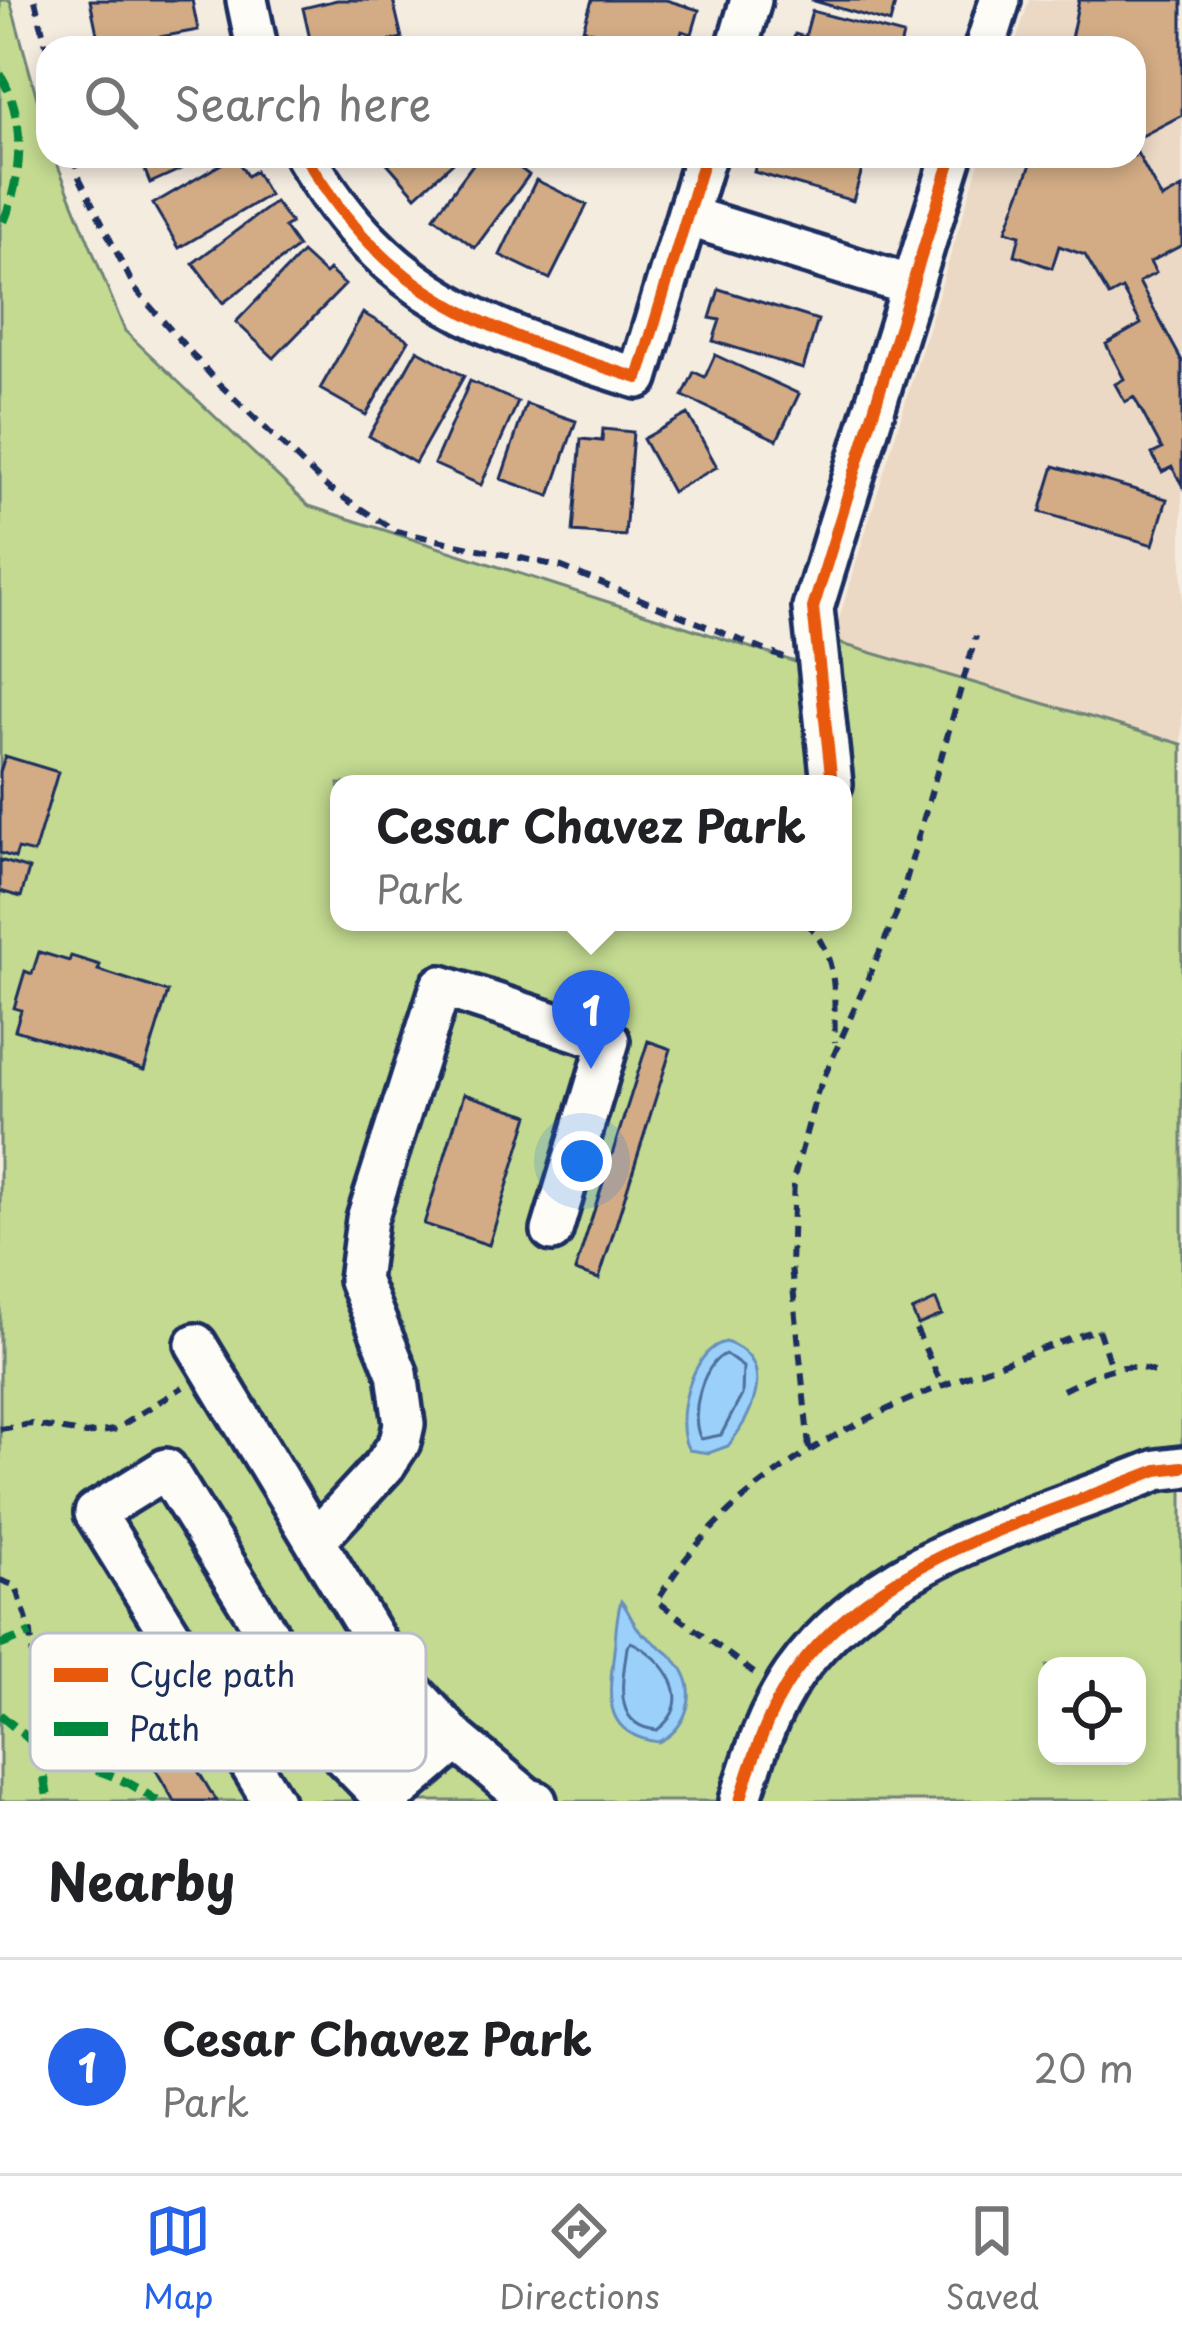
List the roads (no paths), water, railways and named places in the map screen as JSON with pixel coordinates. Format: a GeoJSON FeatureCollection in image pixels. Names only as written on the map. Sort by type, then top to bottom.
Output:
{"type":"FeatureCollection","features":[{"type":"Feature","properties":{"kind":"street"},"geometry":{"type":"LineString","coordinates":[[247,0],[254,36]]}},
{"type":"Feature","properties":{"kind":"street"},"geometry":{"type":"LineString","coordinates":[[740,36],[751,0]]}},
{"type":"Feature","properties":{"kind":"street"},"geometry":{"type":"LineString","coordinates":[[989,36],[1000,0]]}},
{"type":"Feature","properties":{"kind":"street"},"geometry":{"type":"LineString","coordinates":[[313,168],[389,264],[472,321],[638,378],[701,168]]}},
{"type":"Feature","properties":{"kind":"street"},"geometry":{"type":"LineString","coordinates":[[831,775],[813,608],[948,168]]}},
{"type":"Feature","properties":{"kind":"street"},"geometry":{"type":"LineString","coordinates":[[687,216],[912,286]]}},
{"type":"Feature","properties":{"kind":"street"},"geometry":{"type":"LineString","coordinates":[[315,1541],[385,1465],[400,1442],[404,1424],[397,1372],[359,1280],[367,1219],[441,986],[609,1042],[552,1231]]}},
{"type":"Feature","properties":{"kind":"street"},"geometry":{"type":"LineString","coordinates":[[205,1359],[370,1633]]}},
{"type":"Feature","properties":{"kind":"street"},"geometry":{"type":"LineString","coordinates":[[740,1801],[760,1738],[792,1677],[832,1628],[873,1594],[1000,1527],[1157,1470],[1182,1467]]}},
{"type":"Feature","properties":{"kind":"street"},"geometry":{"type":"LineString","coordinates":[[169,1633],[94,1513],[166,1469],[267,1633]]}},
{"type":"Feature","properties":{"kind":"street"},"geometry":{"type":"LineString","coordinates":[[426,1707],[457,1740],[526,1798],[536,1801]]}},
{"type":"Feature","properties":{"kind":"street"},"geometry":{"type":"LineString","coordinates":[[426,1767],[457,1740]]}},
{"type":"Feature","properties":{"kind":"street"},"geometry":{"type":"LineString","coordinates":[[254,1771],[273,1801]]}},
{"type":"Feature","properties":{"kind":"street"},"geometry":{"type":"LineString","coordinates":[[357,1771],[386,1801],[421,1771]]}},
{"type":"Feature","properties":{"kind":"water"},"geometry":{"type":"Polygon","coordinates":[[[726,1342],[752,1361],[756,1374],[753,1403],[728,1446],[709,1453],[689,1450],[683,1422],[688,1388],[703,1357],[726,1342]]]}},
{"type":"Feature","properties":{"kind":"water"},"geometry":{"type":"Polygon","coordinates":[[[621,1601],[638,1628],[675,1659],[687,1681],[686,1712],[675,1730],[658,1742],[626,1731],[613,1710],[611,1683],[621,1601]]]}},
{"type":"Feature","properties":{"kind":"place","name":"Cesar Chavez Park"},"geometry":{"type":"Point","coordinates":[591,1069]}}]}
